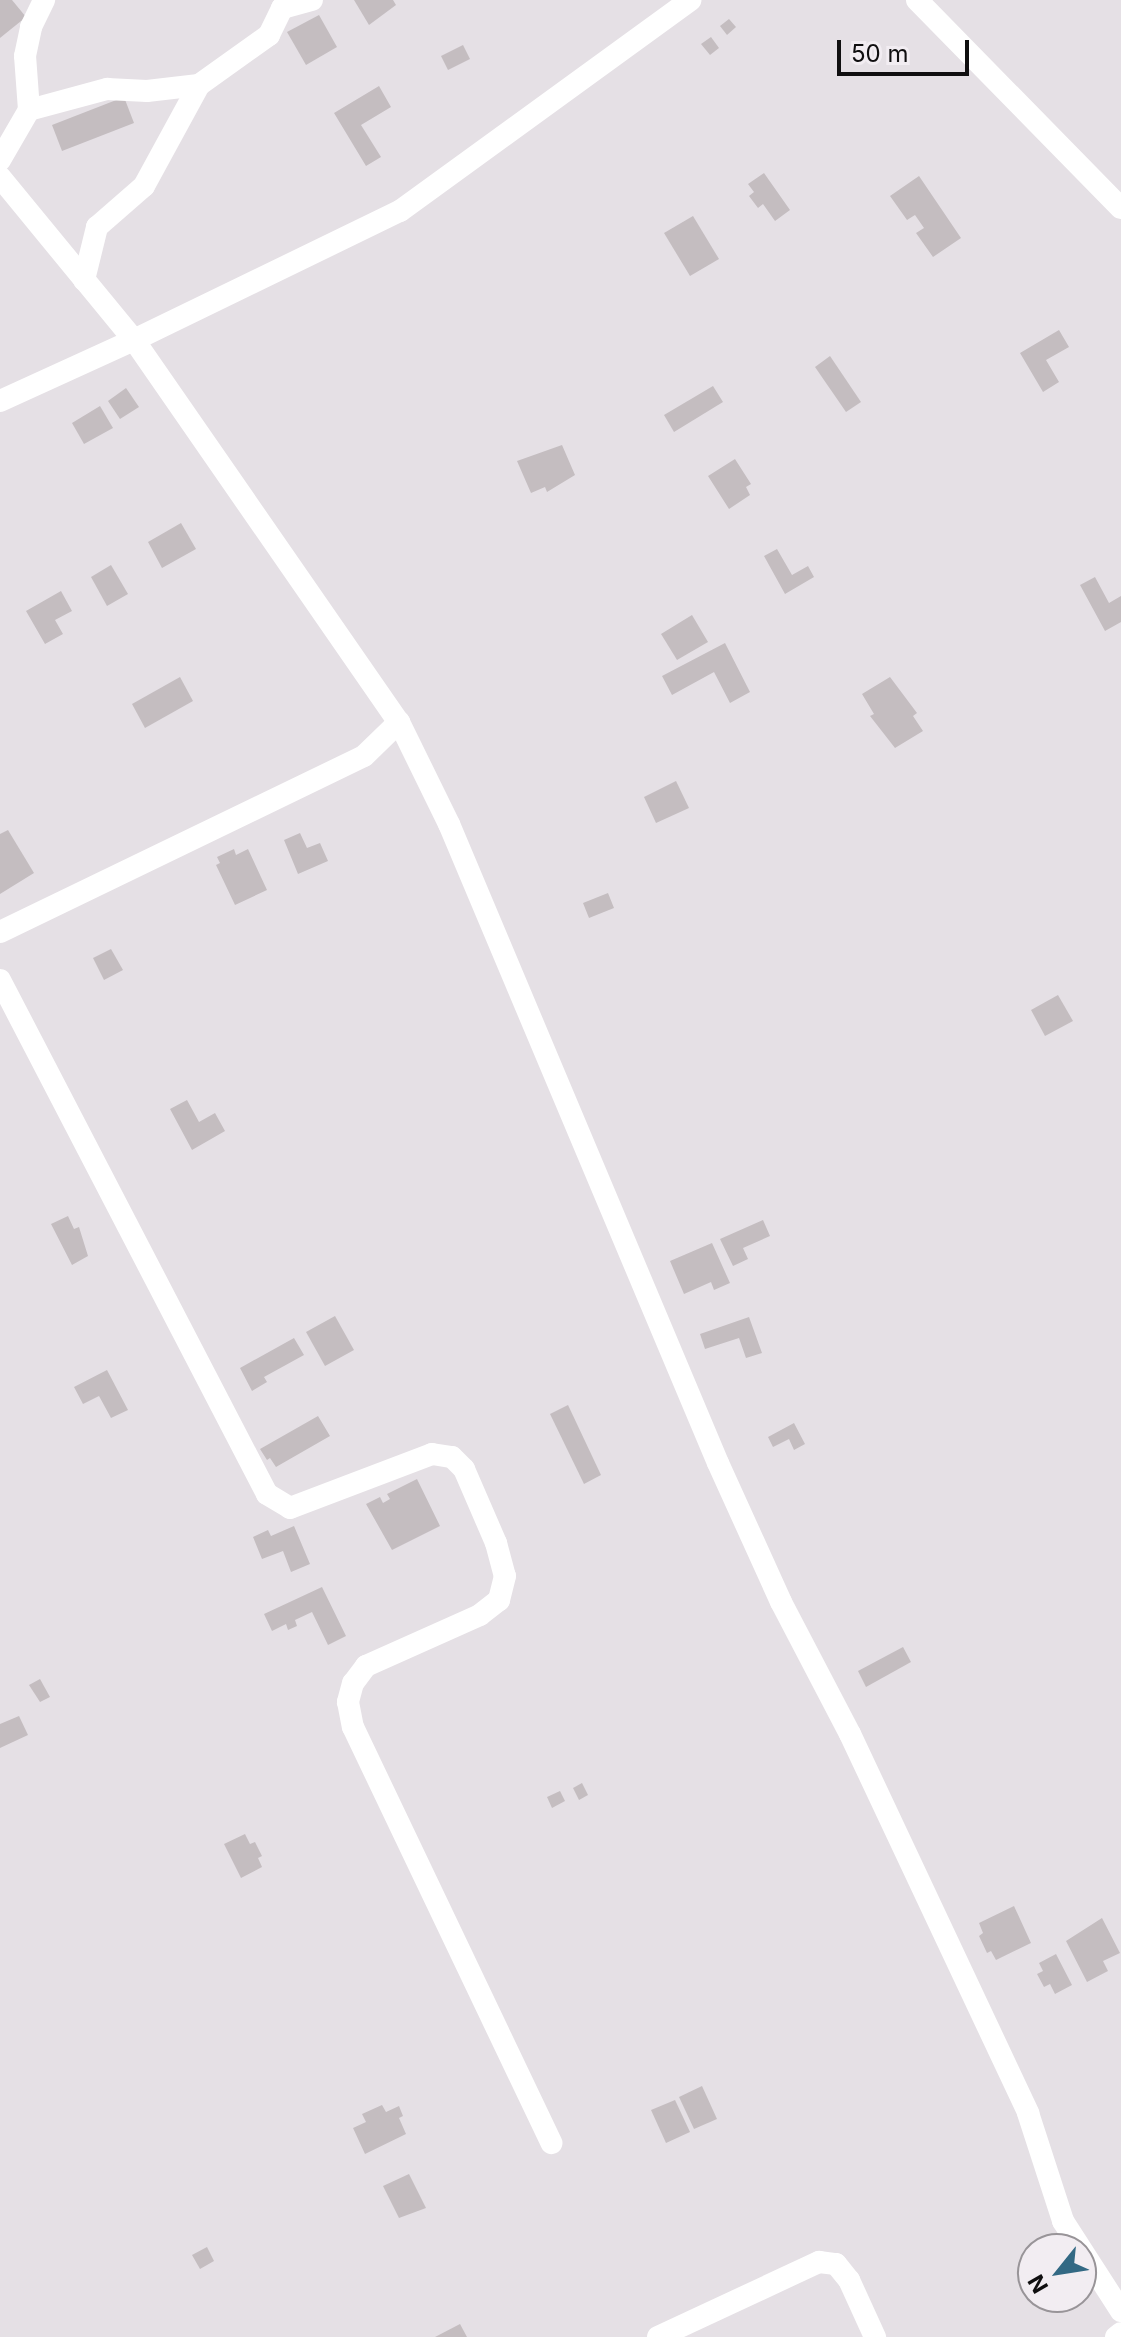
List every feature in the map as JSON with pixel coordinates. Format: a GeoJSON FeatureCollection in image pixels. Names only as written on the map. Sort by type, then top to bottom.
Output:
{"type":"FeatureCollection","features":[{"type":"Feature","properties":{"kind":"street"},"geometry":{"type":"LineString","coordinates":[[0,160],[29,110],[25,56],[31,27],[44,0]]}},
{"type":"Feature","properties":{"kind":"street"},"geometry":{"type":"LineString","coordinates":[[84,280],[97,227],[144,186],[199,85],[269,35],[282,8],[312,0]]}},
{"type":"Feature","properties":{"kind":"street"},"geometry":{"type":"LineString","coordinates":[[0,401],[400,211],[690,0]]}},
{"type":"Feature","properties":{"kind":"street"},"geometry":{"type":"LineString","coordinates":[[917,0],[1121,208]]}},
{"type":"Feature","properties":{"kind":"street"},"geometry":{"type":"LineString","coordinates":[[29,110],[107,89],[147,91],[199,85]]}},
{"type":"Feature","properties":{"kind":"street"},"geometry":{"type":"LineString","coordinates":[[0,177],[134,340],[399,722],[449,824],[718,1463],[781,1602],[850,1734],[1028,2113],[1063,2221],[1121,2311]]}},
{"type":"Feature","properties":{"kind":"street"},"geometry":{"type":"LineString","coordinates":[[0,932],[301,783],[364,756],[399,722]]}},
{"type":"Feature","properties":{"kind":"street"},"geometry":{"type":"LineString","coordinates":[[0,980],[267,1494],[290,1508],[432,1454],[452,1457],[464,1469],[505,1576],[499,1600],[480,1615],[366,1666],[353,1683],[348,1702],[353,1727],[551,2143]]}},
{"type":"Feature","properties":{"kind":"street"},"geometry":{"type":"LineString","coordinates":[[658,2337],[819,2262],[836,2264],[849,2280],[875,2337]]}},
{"type":"Feature","properties":{"kind":"street"},"geometry":{"type":"LineString","coordinates":[[1116,2337],[1121,2333]]}},
{"type":"Feature","properties":{"kind":"building"},"geometry":{"type":"Polygon","coordinates":[[[0,0],[12,0],[26,17],[0,38],[0,0]]]}},
{"type":"Feature","properties":{"kind":"building"},"geometry":{"type":"Polygon","coordinates":[[[354,0],[393,0],[396,5],[369,25],[354,0]]]}},
{"type":"Feature","properties":{"kind":"building"},"geometry":{"type":"Polygon","coordinates":[[[319,15],[337,47],[306,65],[287,32],[319,15]]]}},
{"type":"Feature","properties":{"kind":"building"},"geometry":{"type":"Polygon","coordinates":[[[729,19],[736,27],[727,35],[720,26],[729,19]]]}},
{"type":"Feature","properties":{"kind":"building"},"geometry":{"type":"Polygon","coordinates":[[[711,37],[719,48],[710,55],[701,44],[711,37]]]}},
{"type":"Feature","properties":{"kind":"building"},"geometry":{"type":"Polygon","coordinates":[[[463,45],[470,59],[448,70],[441,56],[463,45]]]}},
{"type":"Feature","properties":{"kind":"building"},"geometry":{"type":"Polygon","coordinates":[[[379,86],[391,107],[361,125],[381,157],[366,166],[334,113],[379,86]]]}},
{"type":"Feature","properties":{"kind":"building"},"geometry":{"type":"Polygon","coordinates":[[[124,97],[134,123],[62,151],[52,125],[124,97]]]}},
{"type":"Feature","properties":{"kind":"building"},"geometry":{"type":"Polygon","coordinates":[[[764,173],[790,210],[775,221],[763,204],[758,208],[749,196],[754,192],[748,184],[764,173]]]}},
{"type":"Feature","properties":{"kind":"building"},"geometry":{"type":"Polygon","coordinates":[[[919,176],[961,238],[933,257],[916,233],[924,228],[915,215],[907,220],[890,196],[919,176]]]}},
{"type":"Feature","properties":{"kind":"building"},"geometry":{"type":"Polygon","coordinates":[[[693,216],[719,259],[690,276],[664,233],[693,216]]]}},
{"type":"Feature","properties":{"kind":"building"},"geometry":{"type":"Polygon","coordinates":[[[1059,330],[1069,347],[1046,360],[1059,382],[1043,392],[1020,353],[1059,330]]]}},
{"type":"Feature","properties":{"kind":"building"},"geometry":{"type":"Polygon","coordinates":[[[830,356],[861,402],[846,412],[815,367],[830,356]]]}},
{"type":"Feature","properties":{"kind":"building"},"geometry":{"type":"Polygon","coordinates":[[[713,386],[723,402],[674,432],[664,415],[713,386]]]}},
{"type":"Feature","properties":{"kind":"building"},"geometry":{"type":"Polygon","coordinates":[[[126,388],[139,407],[120,419],[108,401],[126,388]]]}},
{"type":"Feature","properties":{"kind":"building"},"geometry":{"type":"Polygon","coordinates":[[[100,406],[113,428],[84,444],[72,423],[100,406]]]}},
{"type":"Feature","properties":{"kind":"building"},"geometry":{"type":"Polygon","coordinates":[[[562,445],[575,475],[547,492],[545,487],[531,493],[517,461],[562,445]]]}},
{"type":"Feature","properties":{"kind":"building"},"geometry":{"type":"Polygon","coordinates":[[[735,459],[751,484],[746,487],[750,495],[729,509],[708,476],[735,459]]]}},
{"type":"Feature","properties":{"kind":"building"},"geometry":{"type":"Polygon","coordinates":[[[181,523],[196,549],[162,568],[148,542],[181,523]]]}},
{"type":"Feature","properties":{"kind":"building"},"geometry":{"type":"Polygon","coordinates":[[[777,549],[792,575],[808,566],[814,577],[785,594],[764,556],[777,549]]]}},
{"type":"Feature","properties":{"kind":"building"},"geometry":{"type":"Polygon","coordinates":[[[111,565],[128,594],[107,606],[91,577],[111,565]]]}},
{"type":"Feature","properties":{"kind":"building"},"geometry":{"type":"Polygon","coordinates":[[[1095,577],[1109,603],[1121,596],[1121,622],[1105,631],[1080,585],[1095,577]]]}},
{"type":"Feature","properties":{"kind":"building"},"geometry":{"type":"Polygon","coordinates":[[[61,591],[72,611],[55,620],[63,634],[45,644],[26,611],[61,591]]]}},
{"type":"Feature","properties":{"kind":"building"},"geometry":{"type":"Polygon","coordinates":[[[692,615],[708,642],[677,660],[661,634],[692,615]]]}},
{"type":"Feature","properties":{"kind":"building"},"geometry":{"type":"Polygon","coordinates":[[[725,643],[750,692],[730,703],[714,672],[672,695],[662,676],[725,643]]]}},
{"type":"Feature","properties":{"kind":"building"},"geometry":{"type":"Polygon","coordinates":[[[180,677],[193,701],[145,728],[132,704],[180,677]]]}},
{"type":"Feature","properties":{"kind":"building"},"geometry":{"type":"Polygon","coordinates":[[[890,677],[917,713],[913,716],[923,731],[895,748],[870,716],[874,714],[862,694],[890,677]]]}},
{"type":"Feature","properties":{"kind":"building"},"geometry":{"type":"Polygon","coordinates":[[[676,781],[689,808],[656,823],[644,797],[676,781]]]}},
{"type":"Feature","properties":{"kind":"building"},"geometry":{"type":"Polygon","coordinates":[[[8,830],[34,873],[0,894],[0,834],[8,830]]]}},
{"type":"Feature","properties":{"kind":"building"},"geometry":{"type":"Polygon","coordinates":[[[300,833],[307,848],[320,843],[328,861],[298,874],[284,840],[300,833]]]}},
{"type":"Feature","properties":{"kind":"building"},"geometry":{"type":"Polygon","coordinates":[[[234,849],[236,855],[248,849],[267,890],[235,905],[216,865],[220,863],[217,857],[234,849]]]}},
{"type":"Feature","properties":{"kind":"building"},"geometry":{"type":"Polygon","coordinates":[[[608,893],[614,908],[589,918],[583,903],[608,893]]]}},
{"type":"Feature","properties":{"kind":"building"},"geometry":{"type":"Polygon","coordinates":[[[111,949],[123,970],[104,980],[93,958],[111,949]]]}},
{"type":"Feature","properties":{"kind":"building"},"geometry":{"type":"Polygon","coordinates":[[[1058,995],[1073,1021],[1045,1036],[1031,1010],[1058,995]]]}},
{"type":"Feature","properties":{"kind":"building"},"geometry":{"type":"Polygon","coordinates":[[[187,1100],[199,1122],[215,1113],[225,1131],[192,1150],[170,1109],[187,1100]]]}},
{"type":"Feature","properties":{"kind":"building"},"geometry":{"type":"Polygon","coordinates":[[[68,1216],[74,1229],[79,1227],[88,1256],[72,1265],[51,1224],[68,1216]]]}},
{"type":"Feature","properties":{"kind":"building"},"geometry":{"type":"Polygon","coordinates":[[[763,1220],[770,1236],[743,1248],[748,1259],[733,1266],[720,1239],[763,1220]]]}},
{"type":"Feature","properties":{"kind":"building"},"geometry":{"type":"Polygon","coordinates":[[[712,1243],[730,1283],[714,1290],[711,1282],[684,1294],[670,1261],[712,1243]]]}},
{"type":"Feature","properties":{"kind":"building"},"geometry":{"type":"Polygon","coordinates":[[[335,1316],[354,1350],[325,1366],[306,1332],[335,1316]]]}},
{"type":"Feature","properties":{"kind":"building"},"geometry":{"type":"Polygon","coordinates":[[[749,1317],[762,1353],[746,1358],[739,1338],[705,1349],[700,1334],[749,1317]]]}},
{"type":"Feature","properties":{"kind":"building"},"geometry":{"type":"Polygon","coordinates":[[[294,1338],[304,1355],[264,1377],[267,1382],[252,1391],[240,1368],[294,1338]]]}},
{"type":"Feature","properties":{"kind":"building"},"geometry":{"type":"Polygon","coordinates":[[[107,1370],[128,1410],[111,1418],[99,1396],[83,1404],[74,1387],[107,1370]]]}},
{"type":"Feature","properties":{"kind":"building"},"geometry":{"type":"Polygon","coordinates":[[[568,1405],[601,1475],[584,1484],[550,1414],[568,1405]]]}},
{"type":"Feature","properties":{"kind":"building"},"geometry":{"type":"Polygon","coordinates":[[[318,1416],[330,1436],[276,1467],[270,1458],[267,1460],[260,1449],[318,1416]]]}},
{"type":"Feature","properties":{"kind":"building"},"geometry":{"type":"Polygon","coordinates":[[[794,1423],[805,1444],[794,1450],[789,1439],[773,1447],[768,1437],[794,1423]]]}},
{"type":"Feature","properties":{"kind":"building"},"geometry":{"type":"Polygon","coordinates":[[[417,1479],[440,1526],[392,1550],[366,1504],[380,1497],[383,1503],[390,1499],[387,1494],[417,1479]]]}},
{"type":"Feature","properties":{"kind":"building"},"geometry":{"type":"Polygon","coordinates":[[[294,1526],[310,1564],[291,1572],[283,1551],[262,1559],[253,1537],[268,1530],[271,1536],[294,1526]]]}},
{"type":"Feature","properties":{"kind":"building"},"geometry":{"type":"Polygon","coordinates":[[[322,1587],[346,1636],[328,1645],[312,1612],[295,1620],[297,1626],[288,1630],[286,1624],[272,1631],[264,1614],[322,1587]]]}},
{"type":"Feature","properties":{"kind":"building"},"geometry":{"type":"Polygon","coordinates":[[[903,1647],[911,1662],[866,1687],[858,1671],[903,1647]]]}},
{"type":"Feature","properties":{"kind":"building"},"geometry":{"type":"Polygon","coordinates":[[[40,1679],[50,1697],[40,1702],[29,1685],[40,1679]]]}},
{"type":"Feature","properties":{"kind":"building"},"geometry":{"type":"Polygon","coordinates":[[[19,1716],[28,1735],[0,1748],[0,1724],[19,1716]]]}},
{"type":"Feature","properties":{"kind":"building"},"geometry":{"type":"Polygon","coordinates":[[[582,1783],[588,1795],[579,1800],[573,1788],[582,1783]]]}},
{"type":"Feature","properties":{"kind":"building"},"geometry":{"type":"Polygon","coordinates":[[[560,1791],[565,1801],[552,1808],[547,1797],[560,1791]]]}},
{"type":"Feature","properties":{"kind":"building"},"geometry":{"type":"Polygon","coordinates":[[[245,1834],[250,1844],[255,1842],[262,1856],[258,1858],[262,1867],[241,1878],[224,1844],[245,1834]]]}},
{"type":"Feature","properties":{"kind":"building"},"geometry":{"type":"Polygon","coordinates":[[[1014,1906],[1031,1943],[996,1960],[991,1951],[987,1953],[979,1936],[983,1933],[979,1923],[1014,1906]]]}},
{"type":"Feature","properties":{"kind":"building"},"geometry":{"type":"Polygon","coordinates":[[[1102,1918],[1120,1953],[1103,1961],[1108,1971],[1087,1982],[1066,1941],[1102,1918]]]}},
{"type":"Feature","properties":{"kind":"building"},"geometry":{"type":"Polygon","coordinates":[[[1056,1954],[1072,1985],[1055,1994],[1050,1984],[1044,1987],[1037,1974],[1043,1971],[1039,1963],[1056,1954]]]}},
{"type":"Feature","properties":{"kind":"building"},"geometry":{"type":"Polygon","coordinates":[[[702,2086],[717,2119],[694,2129],[679,2097],[702,2086]]]}},
{"type":"Feature","properties":{"kind":"building"},"geometry":{"type":"Polygon","coordinates":[[[675,2100],[690,2132],[666,2143],[651,2110],[675,2100]]]}},
{"type":"Feature","properties":{"kind":"building"},"geometry":{"type":"Polygon","coordinates":[[[382,2105],[386,2112],[399,2106],[403,2116],[399,2118],[406,2134],[365,2154],[353,2128],[366,2122],[362,2114],[382,2105]]]}},
{"type":"Feature","properties":{"kind":"building"},"geometry":{"type":"Polygon","coordinates":[[[409,2174],[426,2208],[399,2218],[383,2186],[409,2174]]]}},
{"type":"Feature","properties":{"kind":"building"},"geometry":{"type":"Polygon","coordinates":[[[207,2247],[214,2261],[200,2269],[192,2255],[207,2247]]]}},
{"type":"Feature","properties":{"kind":"building"},"geometry":{"type":"Polygon","coordinates":[[[460,2324],[467,2337],[435,2337],[460,2324]]]}}]}
